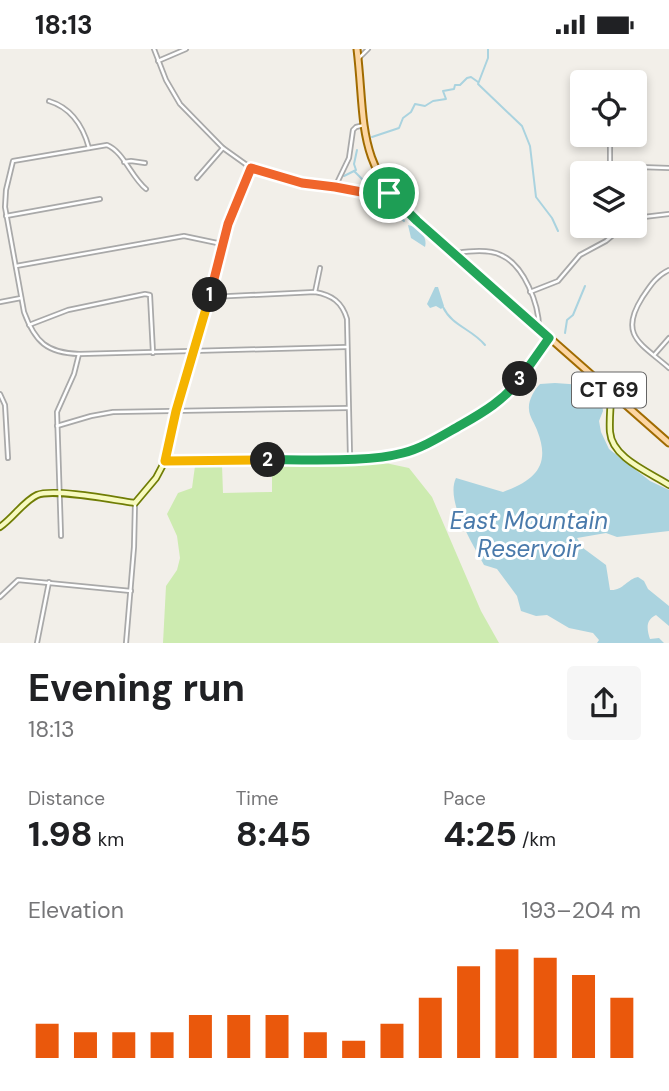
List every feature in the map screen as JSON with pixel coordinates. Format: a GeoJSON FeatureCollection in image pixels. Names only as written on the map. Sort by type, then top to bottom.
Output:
{"type":"FeatureCollection","features":[{"type":"Feature","properties":{"kind":"main road","name":"CT 69"},"geometry":{"type":"LineString","coordinates":[[357,49],[364,125],[372,162],[389,193],[453,253],[669,443]]}},
{"type":"Feature","properties":{"kind":"street"},"geometry":{"type":"LineString","coordinates":[[154,49],[180,104],[223,148],[251,168],[295,182],[372,194],[389,193]]}},
{"type":"Feature","properties":{"kind":"street"},"geometry":{"type":"LineString","coordinates":[[158,61],[186,49]]}},
{"type":"Feature","properties":{"kind":"street"},"geometry":{"type":"LineString","coordinates":[[358,59],[368,49]]}},
{"type":"Feature","properties":{"kind":"street"},"geometry":{"type":"LineString","coordinates":[[49,101],[62,106],[79,122],[89,148]]}},
{"type":"Feature","properties":{"kind":"street"},"geometry":{"type":"LineString","coordinates":[[335,187],[351,153],[353,130],[364,125]]}},
{"type":"Feature","properties":{"kind":"street"},"geometry":{"type":"LineString","coordinates":[[146,189],[111,146],[14,159],[6,190],[6,216],[21,298],[34,334],[50,349],[60,353],[79,354],[346,347]]}},
{"type":"Feature","properties":{"kind":"street"},"geometry":{"type":"LineString","coordinates":[[197,178],[223,148]]}},
{"type":"Feature","properties":{"kind":"street"},"geometry":{"type":"LineString","coordinates":[[124,162],[131,160],[145,163]]}},
{"type":"Feature","properties":{"kind":"street"},"geometry":{"type":"LineString","coordinates":[[647,167],[669,168]]}},
{"type":"Feature","properties":{"kind":"street"},"geometry":{"type":"LineString","coordinates":[[126,643],[135,503],[156,478],[165,461],[222,244],[251,168]]}},
{"type":"Feature","properties":{"kind":"street"},"geometry":{"type":"LineString","coordinates":[[6,216],[100,199]]}},
{"type":"Feature","properties":{"kind":"street"},"geometry":{"type":"LineString","coordinates":[[647,217],[669,214]]}},
{"type":"Feature","properties":{"kind":"street"},"geometry":{"type":"LineString","coordinates":[[15,266],[184,236],[222,244]]}},
{"type":"Feature","properties":{"kind":"street"},"geometry":{"type":"LineString","coordinates":[[530,292],[558,281],[578,256],[609,238]]}},
{"type":"Feature","properties":{"kind":"street"},"geometry":{"type":"LineString","coordinates":[[453,253],[503,255],[515,267],[530,292],[539,328]]}},
{"type":"Feature","properties":{"kind":"street"},"geometry":{"type":"LineString","coordinates":[[315,292],[320,268]]}},
{"type":"Feature","properties":{"kind":"street"},"geometry":{"type":"LineString","coordinates":[[669,270],[652,283],[637,307],[631,323],[635,338],[669,368]]}},
{"type":"Feature","properties":{"kind":"street"},"geometry":{"type":"LineString","coordinates":[[210,297],[315,292],[332,297],[342,306],[347,319],[350,458]]}},
{"type":"Feature","properties":{"kind":"street"},"geometry":{"type":"LineString","coordinates":[[29,325],[77,307],[150,295],[153,353]]}},
{"type":"Feature","properties":{"kind":"street"},"geometry":{"type":"LineString","coordinates":[[0,302],[21,298]]}},
{"type":"Feature","properties":{"kind":"street"},"geometry":{"type":"LineString","coordinates":[[165,461],[350,458],[404,453],[487,411],[511,391],[549,338]]}},
{"type":"Feature","properties":{"kind":"street"},"geometry":{"type":"LineString","coordinates":[[654,355],[669,338]]}},
{"type":"Feature","properties":{"kind":"street"},"geometry":{"type":"LineString","coordinates":[[61,536],[57,426],[60,404],[75,374],[79,354]]}},
{"type":"Feature","properties":{"kind":"street"},"geometry":{"type":"LineString","coordinates":[[611,392],[610,432],[613,443],[620,454],[669,485]]}},
{"type":"Feature","properties":{"kind":"street"},"geometry":{"type":"LineString","coordinates":[[0,394],[5,405],[8,458]]}},
{"type":"Feature","properties":{"kind":"street"},"geometry":{"type":"LineString","coordinates":[[57,426],[102,413],[348,408]]}},
{"type":"Feature","properties":{"kind":"street"},"geometry":{"type":"LineString","coordinates":[[0,527],[34,497],[43,494],[135,503]]}},
{"type":"Feature","properties":{"kind":"street"},"geometry":{"type":"LineString","coordinates":[[0,597],[18,580],[131,591]]}},
{"type":"Feature","properties":{"kind":"street"},"geometry":{"type":"LineString","coordinates":[[37,643],[48,582]]}},
{"type":"Feature","properties":{"kind":"green space"},"geometry":{"type":"Polygon","coordinates":[[[376,461],[409,468],[432,497],[481,611],[499,643],[163,643],[166,586],[177,570],[180,558],[177,536],[167,514],[178,493],[192,488],[195,466],[222,465],[223,493],[272,492],[272,463],[376,461]]]}},
{"type":"Feature","properties":{"kind":"water"},"geometry":{"type":"Polygon","coordinates":[[[408,225],[421,233],[425,239],[425,247],[411,238],[408,225]]]}},
{"type":"Feature","properties":{"kind":"water"},"geometry":{"type":"Polygon","coordinates":[[[435,287],[438,287],[444,306],[441,309],[436,306],[430,308],[427,304],[435,287]]]}},
{"type":"Feature","properties":{"kind":"water","name":"East Mountain Reservoir"},"geometry":{"type":"Polygon","coordinates":[[[540,384],[583,385],[598,396],[603,411],[599,421],[601,432],[609,449],[650,481],[669,490],[669,531],[617,537],[606,533],[577,538],[583,548],[606,565],[610,590],[618,589],[638,577],[669,606],[669,626],[656,615],[648,625],[650,639],[659,638],[664,643],[597,643],[599,640],[593,633],[569,628],[547,615],[536,616],[521,611],[517,596],[497,569],[484,565],[467,534],[454,498],[456,478],[503,492],[532,476],[538,470],[542,453],[541,442],[529,412],[529,403],[540,384]]]}},
{"type":"Feature","properties":{"kind":"waterway"},"geometry":{"type":"LineString","coordinates":[[488,49],[488,58],[478,84],[522,126],[530,146],[536,197],[558,231]]}},
{"type":"Feature","properties":{"kind":"waterway"},"geometry":{"type":"LineString","coordinates":[[372,137],[399,128],[403,118],[411,112],[415,104],[425,106],[433,101],[446,99],[443,91],[454,89],[455,85],[460,85],[467,78],[471,77],[478,82]]}},
{"type":"Feature","properties":{"kind":"waterway"},"geometry":{"type":"LineString","coordinates":[[344,176],[356,170],[354,164],[357,150]]}},
{"type":"Feature","properties":{"kind":"waterway"},"geometry":{"type":"LineString","coordinates":[[354,171],[363,180]]}},
{"type":"Feature","properties":{"kind":"waterway"},"geometry":{"type":"LineString","coordinates":[[386,202],[404,221]]}},
{"type":"Feature","properties":{"kind":"waterway"},"geometry":{"type":"LineString","coordinates":[[565,333],[567,320],[573,315],[585,286]]}},
{"type":"Feature","properties":{"kind":"waterway"},"geometry":{"type":"LineString","coordinates":[[443,307],[452,319],[485,345]]}},
{"type":"Feature","properties":{"kind":"route"},"geometry":{"type":"LineString","coordinates":[[251,168],[295,182],[372,194],[389,193],[401,207],[549,338],[511,391],[487,411],[452,430],[420,447],[390,456],[165,461],[176,411],[195,352],[226,230],[251,168]]}}]}
